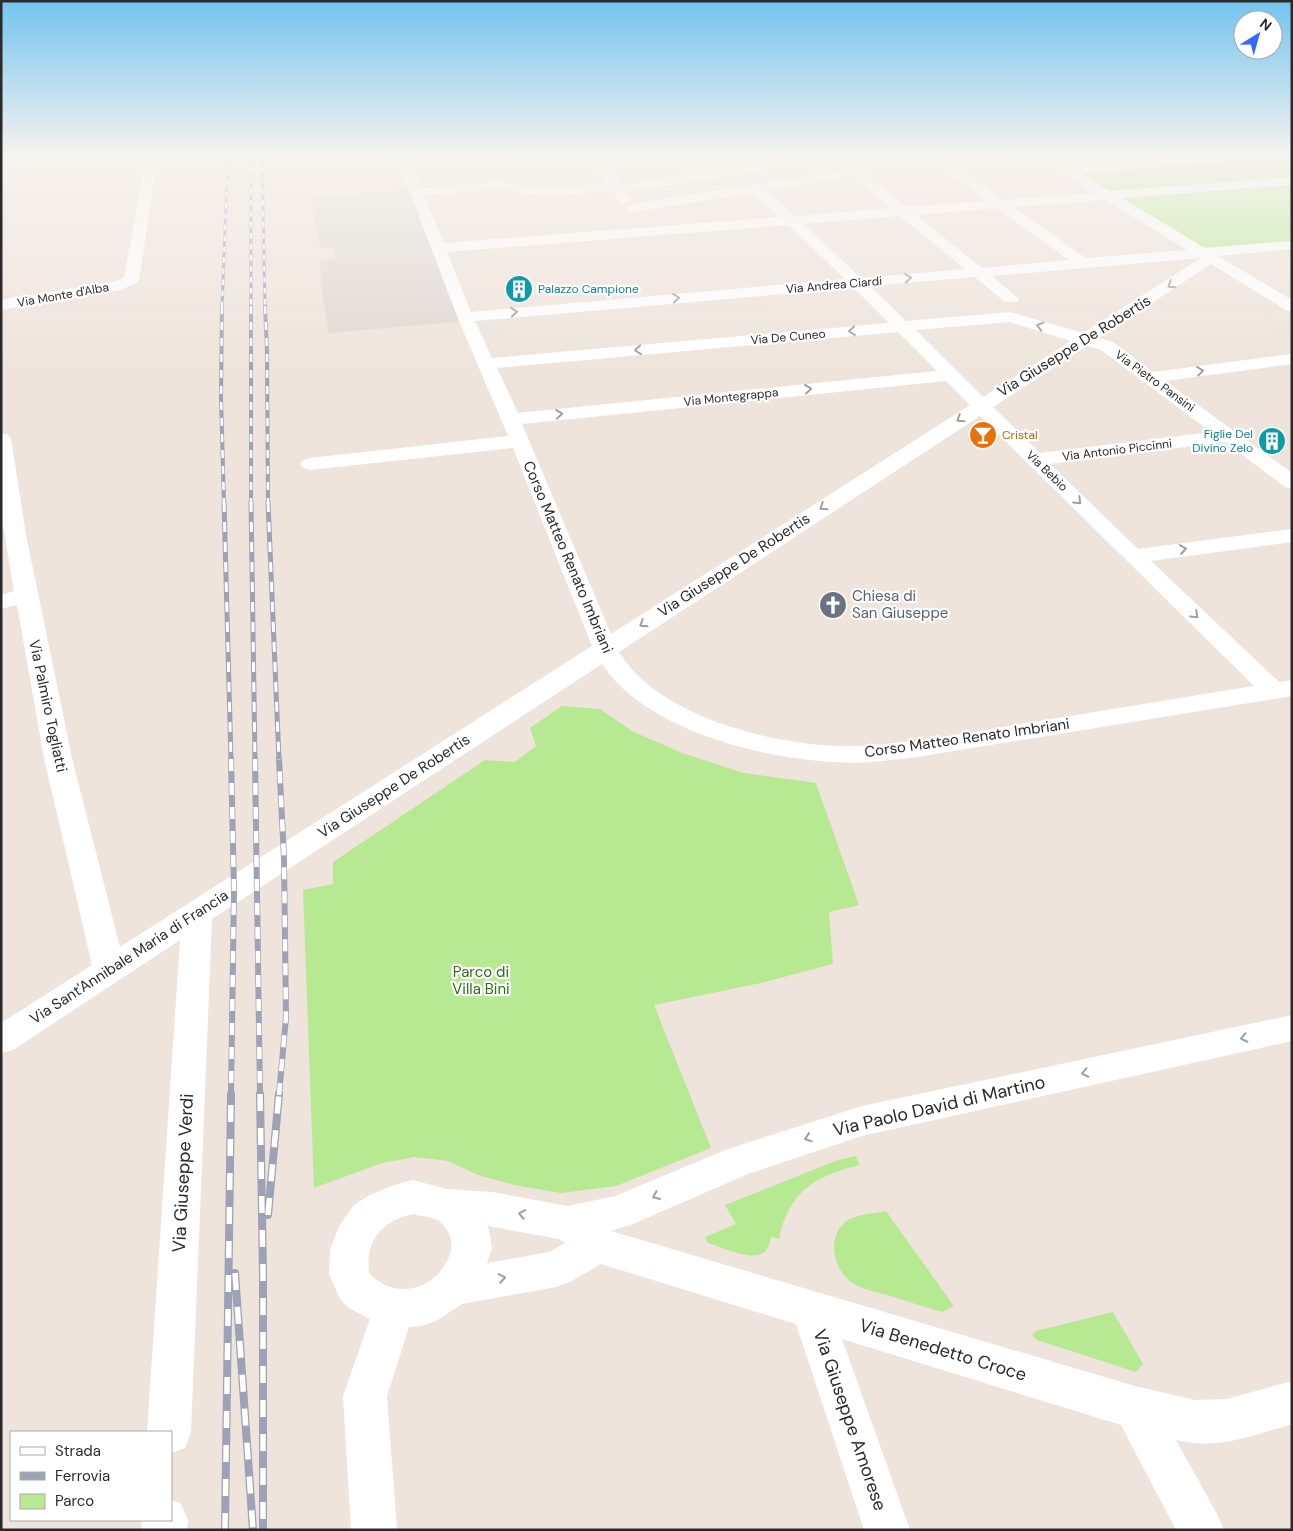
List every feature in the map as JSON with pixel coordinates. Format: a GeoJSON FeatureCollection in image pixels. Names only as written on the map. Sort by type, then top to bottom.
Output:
{"type":"FeatureCollection","features":[{"type":"Feature","properties":{"kind":"street","name":"Via Monte d'Alba"},"geometry":{"type":"LineString","coordinates":[[1,305],[125,284],[132,278],[140,227]]}},
{"type":"Feature","properties":{"kind":"street","name":"Corso Matteo Renato Imbriani"},"geometry":{"type":"LineString","coordinates":[[430,227],[466,317],[520,440],[605,649],[620,672],[646,695],[682,716],[729,734],[784,748],[835,754],[872,754],[917,749],[1282,690]]}},
{"type":"Feature","properties":{"kind":"street"},"geometry":{"type":"LineString","coordinates":[[438,248],[681,227]]}},
{"type":"Feature","properties":{"kind":"street","name":"Via Bebio"},"geometry":{"type":"LineString","coordinates":[[800,227],[1135,556],[1282,690]]}},
{"type":"Feature","properties":{"kind":"street"},"geometry":{"type":"LineString","coordinates":[[923,227],[1011,299]]}},
{"type":"Feature","properties":{"kind":"street"},"geometry":{"type":"LineString","coordinates":[[1032,227],[1083,264]]}},
{"type":"Feature","properties":{"kind":"street"},"geometry":{"type":"LineString","coordinates":[[1160,227],[1292,307]]}},
{"type":"Feature","properties":{"kind":"street","name":"Via Andrea Ciardi"},"geometry":{"type":"LineString","coordinates":[[466,317],[856,282],[1207,255],[1292,245]]}},
{"type":"Feature","properties":{"kind":"street","name":"Via Giuseppe De Robertis"},"geometry":{"type":"LineString","coordinates":[[257,875],[982,405],[1087,340],[1207,255]]}},
{"type":"Feature","properties":{"kind":"street","name":"Via De Cuneo"},"geometry":{"type":"LineString","coordinates":[[486,364],[1010,318],[1087,340]]}},
{"type":"Feature","properties":{"kind":"street","name":"Via Pietro Pansini"},"geometry":{"type":"LineString","coordinates":[[1087,340],[1107,346],[1152,377],[1292,483]]}},
{"type":"Feature","properties":{"kind":"street"},"geometry":{"type":"LineString","coordinates":[[1152,377],[1292,359]]}},
{"type":"Feature","properties":{"kind":"street","name":"Via Montegrappa"},"geometry":{"type":"LineString","coordinates":[[511,419],[951,375]]}},
{"type":"Feature","properties":{"kind":"street","name":"Via Antonio Piccinni"},"geometry":{"type":"LineString","coordinates":[[1035,460],[1229,436]]}},
{"type":"Feature","properties":{"kind":"street","name":"Via Palmiro Togliatti"},"geometry":{"type":"LineString","coordinates":[[1,439],[8,536],[26,595],[58,758],[109,970]]}},
{"type":"Feature","properties":{"kind":"street"},"geometry":{"type":"LineString","coordinates":[[310,464],[520,440]]}},
{"type":"Feature","properties":{"kind":"street"},"geometry":{"type":"LineString","coordinates":[[1135,556],[1292,535]]}},
{"type":"Feature","properties":{"kind":"street"},"geometry":{"type":"LineString","coordinates":[[1,602],[26,595]]}},
{"type":"Feature","properties":{"kind":"street","name":"Via Sant'Annibale Maria di Francia"},"geometry":{"type":"LineString","coordinates":[[1,1040],[257,875]]}},
{"type":"Feature","properties":{"kind":"street","name":"Via Giuseppe Verdi"},"geometry":{"type":"LineString","coordinates":[[169,1431],[197,914]]}},
{"type":"Feature","properties":{"kind":"street","name":"Via Paolo David di Martino"},"geometry":{"type":"LineString","coordinates":[[583,1234],[618,1212],[738,1161],[862,1121],[1292,1028]]}},
{"type":"Feature","properties":{"kind":"street"},"geometry":{"type":"LineString","coordinates":[[412,1197],[431,1198],[448,1205],[462,1217],[471,1232],[472,1251],[466,1270],[454,1287],[437,1300],[416,1308],[394,1309],[374,1304],[359,1291],[350,1276],[348,1259],[351,1241],[362,1224],[375,1211],[393,1202],[412,1197]]}},
{"type":"Feature","properties":{"kind":"street","name":"Via Benedetto Croce"},"geometry":{"type":"LineString","coordinates":[[448,1205],[492,1209],[583,1234],[812,1311],[1136,1408],[1195,1422],[1227,1421],[1292,1402]]}},
{"type":"Feature","properties":{"kind":"street"},"geometry":{"type":"LineString","coordinates":[[454,1287],[556,1269],[583,1234]]}},
{"type":"Feature","properties":{"kind":"street"},"geometry":{"type":"LineString","coordinates":[[374,1530],[365,1396],[394,1309]]}},
{"type":"Feature","properties":{"kind":"street","name":"Via Giuseppe Amorese"},"geometry":{"type":"LineString","coordinates":[[812,1311],[887,1530]]}},
{"type":"Feature","properties":{"kind":"street"},"geometry":{"type":"LineString","coordinates":[[1136,1408],[1201,1530]]}},
{"type":"Feature","properties":{"kind":"green space"},"geometry":{"type":"Polygon","coordinates":[[[1169,227],[1292,227],[1292,242],[1217,249],[1199,246],[1169,227]]]}},
{"type":"Feature","properties":{"kind":"green space","name":"Parco di Villa Bini"},"geometry":{"type":"Polygon","coordinates":[[[562,706],[600,709],[632,731],[682,753],[744,773],[816,783],[859,905],[829,912],[833,964],[761,983],[654,1005],[711,1148],[616,1186],[561,1193],[514,1185],[478,1175],[448,1161],[415,1157],[382,1163],[314,1188],[303,890],[333,884],[333,862],[485,760],[515,762],[536,746],[530,728],[562,706]]]}},
{"type":"Feature","properties":{"kind":"green space"},"geometry":{"type":"Polygon","coordinates":[[[856,1156],[860,1165],[830,1174],[818,1180],[797,1197],[784,1222],[779,1239],[771,1237],[768,1248],[762,1254],[739,1254],[708,1243],[705,1237],[736,1224],[725,1205],[838,1160],[856,1156]]]}},
{"type":"Feature","properties":{"kind":"green space"},"geometry":{"type":"Polygon","coordinates":[[[886,1211],[954,1306],[942,1312],[866,1289],[846,1278],[836,1260],[834,1250],[838,1231],[843,1224],[852,1218],[886,1211]]]}},
{"type":"Feature","properties":{"kind":"green space"},"geometry":{"type":"Polygon","coordinates":[[[1113,1312],[1143,1364],[1136,1372],[1037,1340],[1032,1335],[1036,1331],[1113,1312]]]}},
{"type":"Feature","properties":{"kind":"shaded area"},"geometry":{"type":"Polygon","coordinates":[[[316,227],[430,227],[467,321],[329,333],[322,292],[320,261],[336,260],[334,248],[320,248],[316,227]]]}},
{"type":"Feature","properties":{"kind":"railway"},"geometry":{"type":"LineString","coordinates":[[222,307],[225,227]]}},
{"type":"Feature","properties":{"kind":"railway"},"geometry":{"type":"LineString","coordinates":[[251,227],[251,502]]}},
{"type":"Feature","properties":{"kind":"railway"},"geometry":{"type":"LineString","coordinates":[[263,227],[265,307]]}},
{"type":"Feature","properties":{"kind":"railway"},"geometry":{"type":"LineString","coordinates":[[222,306],[221,398],[224,504]]}},
{"type":"Feature","properties":{"kind":"railway"},"geometry":{"type":"LineString","coordinates":[[265,306],[268,504]]}},
{"type":"Feature","properties":{"kind":"railway"},"geometry":{"type":"LineString","coordinates":[[224,502],[231,760]]}},
{"type":"Feature","properties":{"kind":"railway"},"geometry":{"type":"LineString","coordinates":[[251,502],[255,760]]}},
{"type":"Feature","properties":{"kind":"railway"},"geometry":{"type":"LineString","coordinates":[[268,502],[279,760]]}},
{"type":"Feature","properties":{"kind":"railway"},"geometry":{"type":"LineString","coordinates":[[231,759],[234,890],[231,1095]]}},
{"type":"Feature","properties":{"kind":"railway"},"geometry":{"type":"LineString","coordinates":[[255,759],[260,1095]]}},
{"type":"Feature","properties":{"kind":"railway"},"geometry":{"type":"LineString","coordinates":[[279,759],[284,858],[286,1017],[279,1095]]}},
{"type":"Feature","properties":{"kind":"railway"},"geometry":{"type":"LineString","coordinates":[[225,1530],[231,1094]]}},
{"type":"Feature","properties":{"kind":"railway"},"geometry":{"type":"LineString","coordinates":[[260,1094],[263,1275],[263,1530]]}},
{"type":"Feature","properties":{"kind":"railway"},"geometry":{"type":"LineString","coordinates":[[268,1215],[279,1094]]}},
{"type":"Feature","properties":{"kind":"railway"},"geometry":{"type":"LineString","coordinates":[[235,1273],[253,1530]]}},
{"type":"Feature","properties":{"kind":"place","name":"Palazzo Campione"},"geometry":{"type":"Point","coordinates":[519,289]}},
{"type":"Feature","properties":{"kind":"place","name":"Cristal"},"geometry":{"type":"Point","coordinates":[983,435]}},
{"type":"Feature","properties":{"kind":"place","name":"Figlie Del Divino Zelo"},"geometry":{"type":"Point","coordinates":[1272,441]}},
{"type":"Feature","properties":{"kind":"place","name":"Chiesa di San Giuseppe"},"geometry":{"type":"Point","coordinates":[833,605]}}]}
